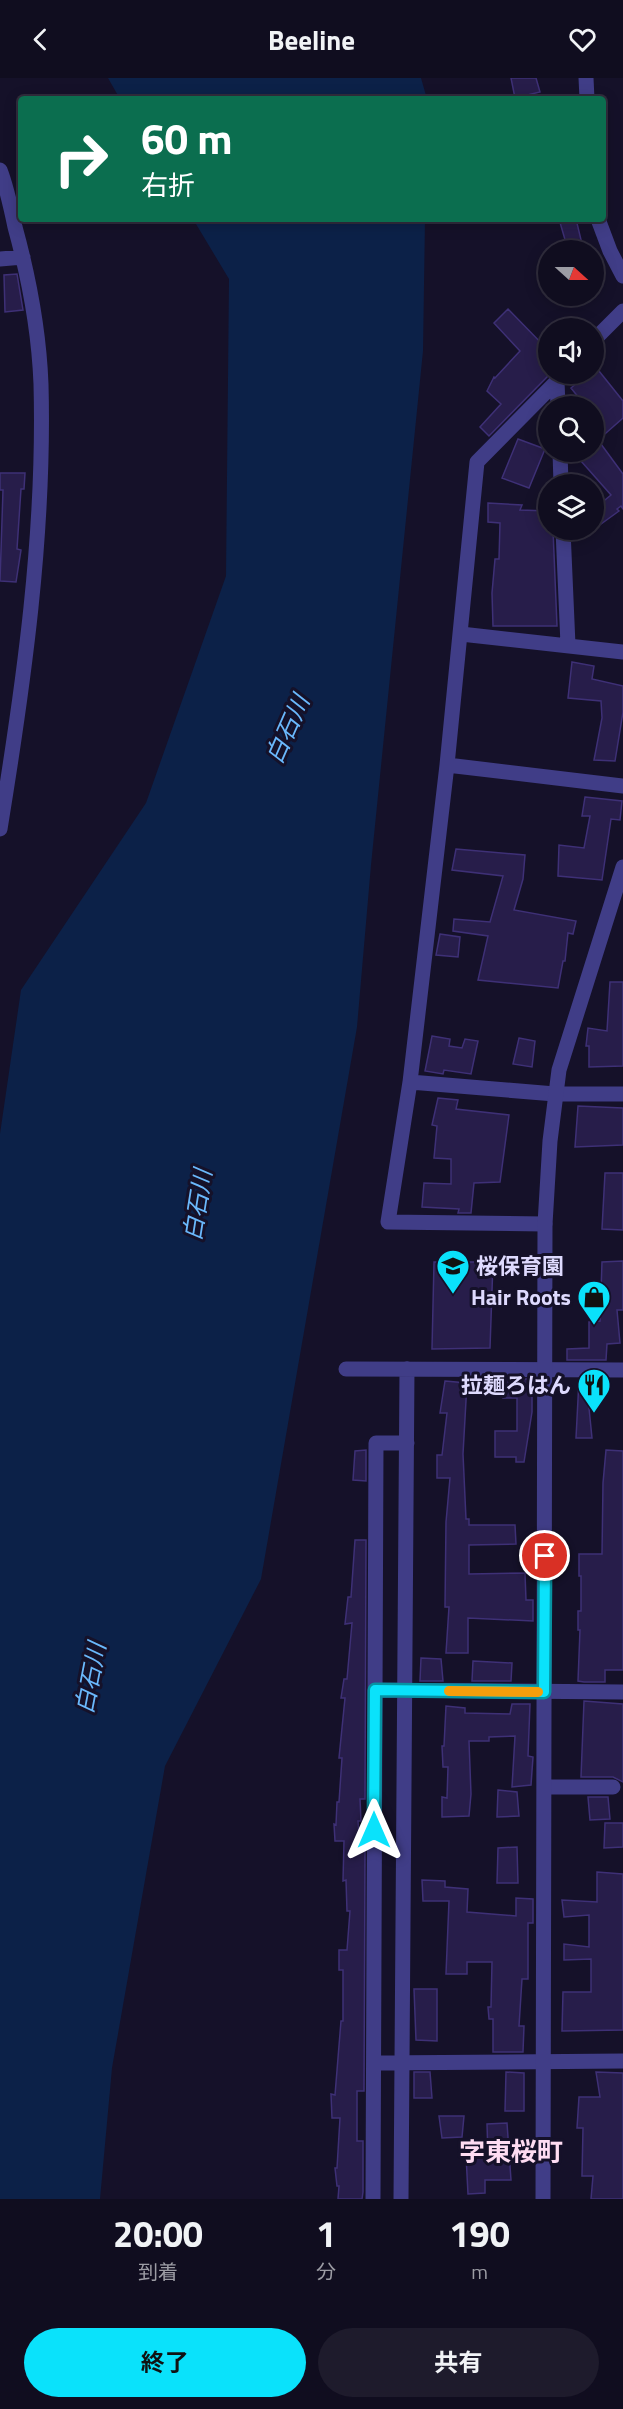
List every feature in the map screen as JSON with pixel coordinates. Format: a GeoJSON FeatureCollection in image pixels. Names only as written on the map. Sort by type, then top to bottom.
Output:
{"type":"FeatureCollection","features":[{"type":"Feature","properties":{"kind":"street"},"geometry":{"type":"LineString","coordinates":[[586,78],[587,96]]}},
{"type":"Feature","properties":{"kind":"street"},"geometry":{"type":"LineString","coordinates":[[0,170],[23,257],[37,339],[41,383],[37,534],[28,636],[4,778],[0,829]]}},
{"type":"Feature","properties":{"kind":"street"},"geometry":{"type":"LineString","coordinates":[[599,222],[623,276]]}},
{"type":"Feature","properties":{"kind":"street"},"geometry":{"type":"LineString","coordinates":[[0,259],[23,257]]}},
{"type":"Feature","properties":{"kind":"street"},"geometry":{"type":"LineString","coordinates":[[604,330],[623,311]]}},
{"type":"Feature","properties":{"kind":"street"},"geometry":{"type":"LineString","coordinates":[[545,1224],[388,1222],[410,1082],[447,765],[477,462],[553,384]]}},
{"type":"Feature","properties":{"kind":"street"},"geometry":{"type":"LineString","coordinates":[[563,540],[568,645]]}},
{"type":"Feature","properties":{"kind":"street"},"geometry":{"type":"LineString","coordinates":[[461,634],[623,652]]}},
{"type":"Feature","properties":{"kind":"street"},"geometry":{"type":"LineString","coordinates":[[447,765],[623,786]]}},
{"type":"Feature","properties":{"kind":"street"},"geometry":{"type":"LineString","coordinates":[[543,2199],[545,1224],[555,1094],[568,1041],[623,867]]}},
{"type":"Feature","properties":{"kind":"street"},"geometry":{"type":"LineString","coordinates":[[410,1082],[555,1094],[623,1094]]}},
{"type":"Feature","properties":{"kind":"street"},"geometry":{"type":"LineString","coordinates":[[346,1369],[623,1370]]}},
{"type":"Feature","properties":{"kind":"street"},"geometry":{"type":"LineString","coordinates":[[400,2199],[407,1369]]}},
{"type":"Feature","properties":{"kind":"street"},"geometry":{"type":"LineString","coordinates":[[373,2199],[376,1443],[407,1443]]}},
{"type":"Feature","properties":{"kind":"street"},"geometry":{"type":"LineString","coordinates":[[375,1690],[623,1692]]}},
{"type":"Feature","properties":{"kind":"street"},"geometry":{"type":"LineString","coordinates":[[545,1787],[613,1787]]}},
{"type":"Feature","properties":{"kind":"street"},"geometry":{"type":"LineString","coordinates":[[374,2063],[623,2061]]}},
{"type":"Feature","properties":{"kind":"water"},"geometry":{"type":"Polygon","coordinates":[[[108,78],[421,78],[426,96],[118,96],[108,78]]]}},
{"type":"Feature","properties":{"kind":"water","name":"白石川"},"geometry":{"type":"Polygon","coordinates":[[[195,222],[425,222],[423,351],[371,865],[357,1027],[261,1579],[165,1766],[112,2068],[100,2199],[0,2199],[0,1134],[21,990],[146,803],[226,576],[229,279],[195,222]]]}},
{"type":"Feature","properties":{"kind":"building"},"geometry":{"type":"Polygon","coordinates":[[[511,78],[536,78],[540,92],[515,96],[511,78]]]}},
{"type":"Feature","properties":{"kind":"building"},"geometry":{"type":"Polygon","coordinates":[[[560,222],[577,222],[581,240],[565,240],[560,222]]]}},
{"type":"Feature","properties":{"kind":"building"},"geometry":{"type":"Polygon","coordinates":[[[17,274],[23,310],[5,312],[4,275],[17,274]]]}},
{"type":"Feature","properties":{"kind":"building"},"geometry":{"type":"Polygon","coordinates":[[[508,309],[538,340],[538,384],[540,384],[489,436],[480,427],[501,404],[487,391],[494,377],[520,351],[494,323],[508,309]]]}},
{"type":"Feature","properties":{"kind":"building"},"geometry":{"type":"Polygon","coordinates":[[[604,377],[623,401],[623,418],[604,435],[604,396],[577,396],[571,388],[576,384],[604,384],[604,377]]]}},
{"type":"Feature","properties":{"kind":"building"},"geometry":{"type":"Polygon","coordinates":[[[518,439],[538,446],[540,462],[529,488],[502,478],[518,439]]]}},
{"type":"Feature","properties":{"kind":"building"},"geometry":{"type":"Polygon","coordinates":[[[604,448],[623,474],[623,509],[621,506],[617,509],[619,511],[604,522],[604,501],[611,495],[604,487],[604,474],[592,474],[582,462],[604,462],[604,448]]]}},
{"type":"Feature","properties":{"kind":"building"},"geometry":{"type":"Polygon","coordinates":[[[0,473],[25,473],[24,489],[21,489],[17,549],[21,550],[16,582],[0,581],[3,490],[0,490],[0,473]]]}},
{"type":"Feature","properties":{"kind":"building"},"geometry":{"type":"Polygon","coordinates":[[[488,503],[522,505],[520,510],[538,511],[538,540],[553,540],[557,626],[493,626],[492,593],[495,559],[499,559],[500,523],[488,522],[488,503]]]}},
{"type":"Feature","properties":{"kind":"building"},"geometry":{"type":"Polygon","coordinates":[[[572,662],[594,666],[592,679],[623,686],[623,712],[615,761],[594,760],[602,718],[601,701],[568,698],[572,662]]]}},
{"type":"Feature","properties":{"kind":"building"},"geometry":{"type":"Polygon","coordinates":[[[585,797],[622,801],[620,820],[611,819],[602,880],[558,876],[559,845],[584,848],[590,816],[582,816],[585,797]]]}},
{"type":"Feature","properties":{"kind":"building"},"geometry":{"type":"Polygon","coordinates":[[[456,849],[525,855],[523,879],[514,910],[576,921],[573,934],[568,933],[565,961],[563,961],[558,988],[478,980],[488,936],[453,931],[454,919],[490,922],[503,876],[452,870],[456,849]]]}},
{"type":"Feature","properties":{"kind":"building"},"geometry":{"type":"Polygon","coordinates":[[[440,934],[460,937],[458,957],[436,955],[440,934]]]}},
{"type":"Feature","properties":{"kind":"building"},"geometry":{"type":"Polygon","coordinates":[[[610,982],[623,982],[623,1066],[589,1067],[589,1046],[586,1046],[588,1028],[607,1031],[610,982]]]}},
{"type":"Feature","properties":{"kind":"building"},"geometry":{"type":"Polygon","coordinates":[[[432,1036],[450,1039],[449,1046],[462,1048],[465,1039],[478,1041],[471,1074],[444,1070],[443,1074],[425,1071],[432,1036]]]}},
{"type":"Feature","properties":{"kind":"building"},"geometry":{"type":"Polygon","coordinates":[[[519,1038],[535,1041],[532,1067],[513,1064],[519,1038]]]}},
{"type":"Feature","properties":{"kind":"building"},"geometry":{"type":"Polygon","coordinates":[[[438,1098],[458,1100],[456,1109],[509,1115],[500,1182],[474,1183],[471,1213],[458,1213],[459,1209],[422,1207],[424,1183],[451,1184],[451,1159],[434,1158],[437,1126],[432,1125],[438,1098]]]}},
{"type":"Feature","properties":{"kind":"building"},"geometry":{"type":"Polygon","coordinates":[[[578,1106],[623,1108],[623,1145],[575,1147],[578,1106]]]}},
{"type":"Feature","properties":{"kind":"building"},"geometry":{"type":"Polygon","coordinates":[[[605,1173],[623,1173],[623,1230],[602,1229],[605,1173]]]}},
{"type":"Feature","properties":{"kind":"building"},"geometry":{"type":"Polygon","coordinates":[[[623,1261],[623,1310],[617,1310],[620,1343],[607,1344],[606,1360],[567,1360],[567,1349],[589,1348],[589,1322],[600,1321],[602,1262],[623,1261]]]}},
{"type":"Feature","properties":{"kind":"building"},"geometry":{"type":"Polygon","coordinates":[[[434,1262],[493,1262],[490,1348],[432,1349],[434,1262]]]}},
{"type":"Feature","properties":{"kind":"building"},"geometry":{"type":"Polygon","coordinates":[[[503,1379],[532,1379],[532,1412],[524,1462],[516,1462],[516,1457],[495,1457],[495,1431],[517,1431],[517,1398],[503,1398],[503,1379]]]}},
{"type":"Feature","properties":{"kind":"building"},"geometry":{"type":"Polygon","coordinates":[[[579,1380],[595,1380],[596,1407],[589,1408],[592,1438],[576,1438],[579,1380]]]}},
{"type":"Feature","properties":{"kind":"building"},"geometry":{"type":"Polygon","coordinates":[[[445,1381],[467,1383],[463,1454],[466,1519],[469,1519],[469,1525],[515,1525],[516,1544],[469,1545],[469,1574],[525,1573],[526,1600],[533,1600],[533,1621],[468,1618],[468,1653],[446,1653],[449,1607],[445,1607],[446,1522],[450,1478],[437,1478],[437,1455],[442,1455],[447,1413],[440,1413],[445,1381]]]}},
{"type":"Feature","properties":{"kind":"building"},"geometry":{"type":"Polygon","coordinates":[[[366,1450],[366,1481],[353,1480],[355,1451],[366,1450]]]}},
{"type":"Feature","properties":{"kind":"building"},"geometry":{"type":"Polygon","coordinates":[[[606,1450],[623,1451],[623,1670],[605,1670],[605,1682],[584,1682],[578,1681],[580,1630],[578,1630],[578,1611],[581,1611],[579,1554],[602,1554],[606,1450]]]}},
{"type":"Feature","properties":{"kind":"building"},"geometry":{"type":"Polygon","coordinates":[[[355,1540],[366,1540],[365,1799],[360,1799],[361,1821],[358,1821],[360,1850],[365,1850],[364,2091],[357,2091],[357,2141],[363,2141],[363,2192],[362,2199],[338,2199],[339,2186],[337,2186],[335,2168],[337,2168],[340,2118],[332,2118],[331,2094],[335,2095],[341,2021],[343,2021],[343,1970],[339,1970],[339,1950],[347,1950],[350,1911],[347,1911],[346,1880],[343,1881],[344,1841],[335,1841],[334,1824],[336,1825],[337,1802],[339,1802],[342,1758],[339,1758],[345,1698],[341,1698],[344,1679],[347,1679],[352,1623],[345,1624],[348,1597],[351,1597],[355,1540]]]}},
{"type":"Feature","properties":{"kind":"building"},"geometry":{"type":"Polygon","coordinates":[[[421,1658],[441,1659],[443,1681],[420,1681],[421,1658]]]}},
{"type":"Feature","properties":{"kind":"building"},"geometry":{"type":"Polygon","coordinates":[[[473,1661],[512,1663],[511,1681],[472,1681],[473,1661]]]}},
{"type":"Feature","properties":{"kind":"building"},"geometry":{"type":"Polygon","coordinates":[[[584,1701],[623,1704],[623,1782],[613,1777],[581,1777],[584,1701]]]}},
{"type":"Feature","properties":{"kind":"building"},"geometry":{"type":"Polygon","coordinates":[[[512,1704],[530,1704],[528,1756],[533,1757],[531,1785],[512,1787],[515,1736],[489,1737],[489,1741],[469,1741],[471,1794],[469,1816],[442,1817],[442,1797],[447,1798],[448,1767],[443,1767],[442,1746],[444,1746],[446,1706],[465,1708],[465,1713],[510,1714],[512,1704]]]}},
{"type":"Feature","properties":{"kind":"building"},"geometry":{"type":"Polygon","coordinates":[[[498,1790],[517,1792],[519,1816],[497,1817],[498,1790]]]}},
{"type":"Feature","properties":{"kind":"building"},"geometry":{"type":"Polygon","coordinates":[[[588,1797],[608,1797],[610,1819],[590,1820],[588,1797]]]}},
{"type":"Feature","properties":{"kind":"building"},"geometry":{"type":"Polygon","coordinates":[[[605,1823],[623,1823],[623,1847],[604,1848],[605,1823]]]}},
{"type":"Feature","properties":{"kind":"building"},"geometry":{"type":"Polygon","coordinates":[[[517,1847],[518,1883],[497,1883],[498,1848],[517,1847]]]}},
{"type":"Feature","properties":{"kind":"building"},"geometry":{"type":"Polygon","coordinates":[[[597,1872],[623,1874],[623,2030],[562,2031],[563,1992],[591,1992],[591,1959],[564,1960],[564,1944],[589,1947],[589,1915],[564,1917],[562,1900],[597,1902],[597,1872]]]}},
{"type":"Feature","properties":{"kind":"building"},"geometry":{"type":"Polygon","coordinates":[[[422,1880],[445,1881],[445,1887],[468,1889],[467,1912],[516,1916],[516,1898],[533,1899],[533,1923],[528,1923],[528,1979],[522,1979],[519,2026],[524,2026],[523,2052],[493,2052],[493,2019],[489,2019],[488,2007],[491,2007],[492,1962],[467,1962],[467,1974],[446,1974],[449,1901],[423,1901],[422,1880]]]}},
{"type":"Feature","properties":{"kind":"building"},"geometry":{"type":"Polygon","coordinates":[[[414,1989],[437,1989],[437,2041],[416,2040],[414,1989]]]}},
{"type":"Feature","properties":{"kind":"building"},"geometry":{"type":"Polygon","coordinates":[[[414,2072],[430,2072],[432,2098],[414,2098],[414,2072]]]}},
{"type":"Feature","properties":{"kind":"building"},"geometry":{"type":"Polygon","coordinates":[[[506,2072],[524,2073],[524,2111],[505,2111],[506,2072]]]}},
{"type":"Feature","properties":{"kind":"building"},"geometry":{"type":"Polygon","coordinates":[[[596,2072],[623,2073],[623,2199],[591,2199],[593,2176],[582,2176],[583,2128],[577,2128],[579,2097],[600,2097],[596,2072]]]}},
{"type":"Feature","properties":{"kind":"building"},"geometry":{"type":"Polygon","coordinates":[[[439,2116],[464,2116],[462,2137],[442,2138],[439,2116]]]}},
{"type":"Feature","properties":{"kind":"building"},"geometry":{"type":"Polygon","coordinates":[[[507,2123],[511,2180],[485,2180],[485,2193],[468,2194],[466,2155],[488,2155],[487,2124],[507,2123]]]}},
{"type":"Feature","properties":{"kind":"slow traffic"},"geometry":{"type":"LineString","coordinates":[[449,1691],[538,1692]]}},
{"type":"Feature","properties":{"kind":"place","name":"桜保育園"},"geometry":{"type":"Point","coordinates":[453,1295]}},
{"type":"Feature","properties":{"kind":"place","name":"Hair Roots"},"geometry":{"type":"Point","coordinates":[594,1326]}},
{"type":"Feature","properties":{"kind":"place","name":"拉麺ろはん"},"geometry":{"type":"Point","coordinates":[594,1414]}},
{"type":"Feature","properties":{"kind":"district","name":"字東桜町"},"geometry":{"type":"Point","coordinates":[511,2151]}},
{"type":"Feature","properties":{"kind":"route"},"geometry":{"type":"LineString","coordinates":[[374,1830],[375,1690],[544,1692],[545,1556]]}}]}
